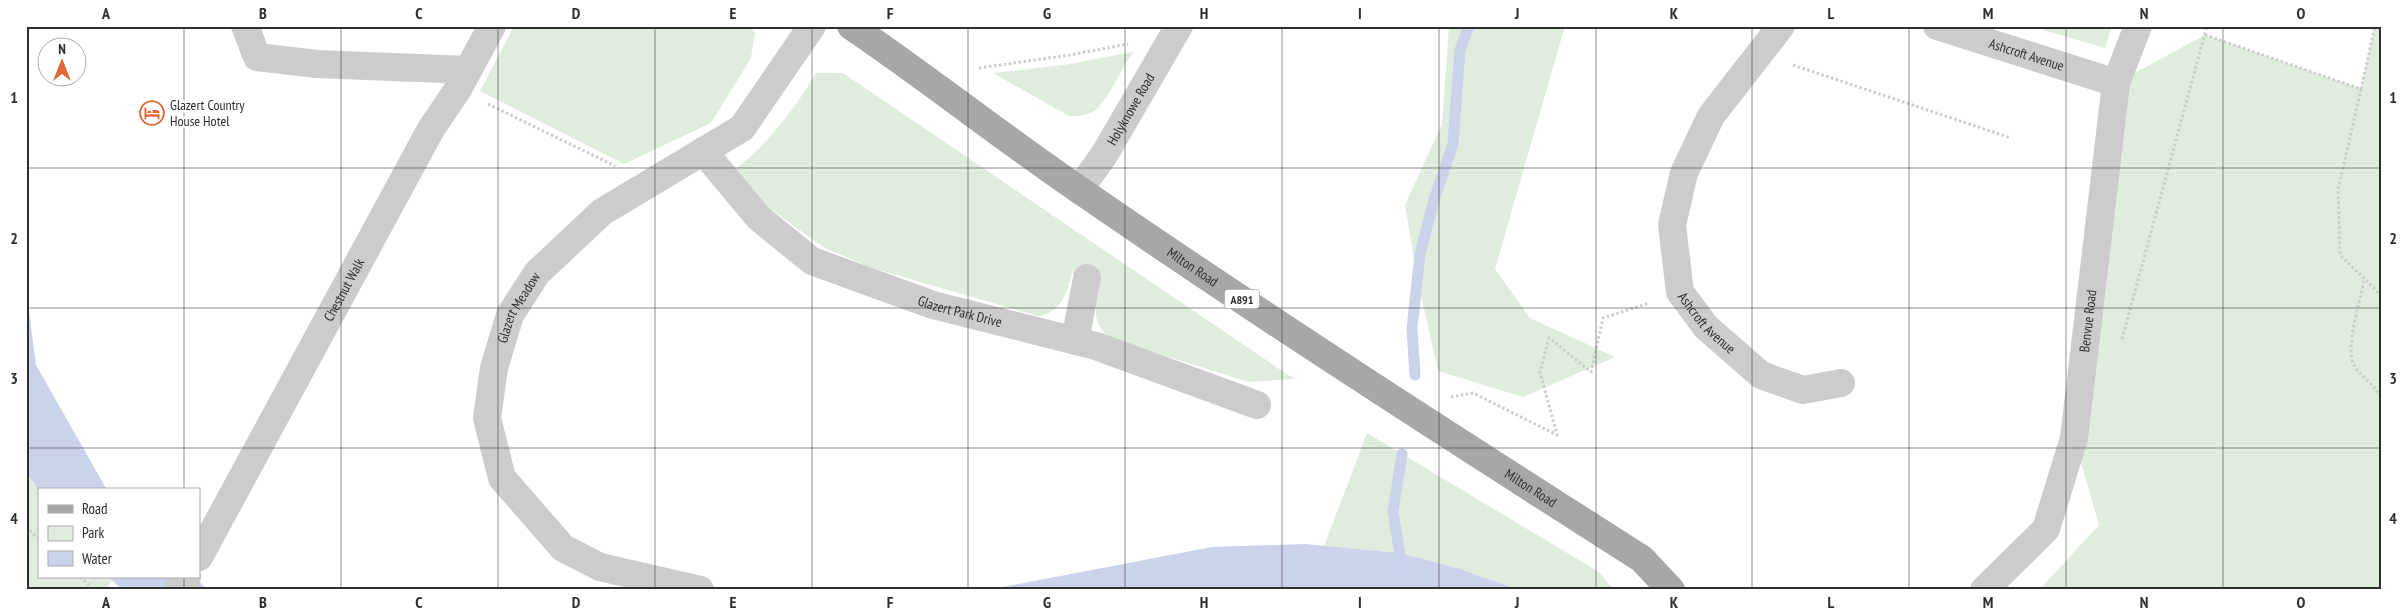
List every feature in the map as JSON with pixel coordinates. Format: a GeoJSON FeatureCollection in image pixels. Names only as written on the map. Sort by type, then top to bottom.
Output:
{"type":"FeatureCollection","features":[{"type":"Feature","properties":{"kind":"main road","name":"Milton Road"},"geometry":{"type":"LineString","coordinates":[[851,26],[908,65],[1079,190],[1404,407],[1642,559],[1671,590]]}},
{"type":"Feature","properties":{"kind":"street"},"geometry":{"type":"LineString","coordinates":[[245,26],[257,57],[463,80]]}},
{"type":"Feature","properties":{"kind":"street","name":"Chestnut Walk"},"geometry":{"type":"LineString","coordinates":[[200,555],[431,130],[463,80],[492,26]]}},
{"type":"Feature","properties":{"kind":"street","name":"Glazert Meadow"},"geometry":{"type":"LineString","coordinates":[[700,590],[600,566],[563,548],[502,478],[487,418],[494,368],[510,315],[537,273],[602,212],[742,128],[812,26]]}},
{"type":"Feature","properties":{"kind":"street","name":"Holyknowe Road"},"geometry":{"type":"LineString","coordinates":[[1079,190],[1104,155],[1179,26]]}},
{"type":"Feature","properties":{"kind":"street","name":"Ashcroft Avenue"},"geometry":{"type":"LineString","coordinates":[[1780,26],[1711,116],[1684,173],[1672,225],[1680,292],[1706,327],[1761,375],[1803,390],[1841,383]]}},
{"type":"Feature","properties":{"kind":"street","name":"Ashcroft Avenue"},"geometry":{"type":"LineString","coordinates":[[1937,26],[2116,83]]}},
{"type":"Feature","properties":{"kind":"street","name":"Benvue Road"},"geometry":{"type":"LineString","coordinates":[[1984,590],[2046,529],[2074,438],[2116,83],[2138,26]]}},
{"type":"Feature","properties":{"kind":"street","name":"Glazert Park Drive"},"geometry":{"type":"LineString","coordinates":[[703,151],[759,218],[812,262],[933,305],[1096,346],[1257,405]]}},
{"type":"Feature","properties":{"kind":"street"},"geometry":{"type":"LineString","coordinates":[[1075,340],[1088,278]]}},
{"type":"Feature","properties":{"kind":"street"},"geometry":{"type":"LineString","coordinates":[[178,590],[186,578]]}},
{"type":"Feature","properties":{"kind":"path"},"geometry":{"type":"LineString","coordinates":[[2121,341],[2207,26]]}},
{"type":"Feature","properties":{"kind":"path"},"geometry":{"type":"LineString","coordinates":[[2375,26],[2338,190],[2340,255],[2381,296]]}},
{"type":"Feature","properties":{"kind":"path"},"geometry":{"type":"LineString","coordinates":[[2204,35],[2361,89]]}},
{"type":"Feature","properties":{"kind":"path"},"geometry":{"type":"LineString","coordinates":[[978,68],[1070,55],[1136,43],[1164,53]]}},
{"type":"Feature","properties":{"kind":"path"},"geometry":{"type":"LineString","coordinates":[[1759,54],[2011,138]]}},
{"type":"Feature","properties":{"kind":"path"},"geometry":{"type":"LineString","coordinates":[[463,80],[650,182]]}},
{"type":"Feature","properties":{"kind":"path"},"geometry":{"type":"LineString","coordinates":[[2364,280],[2351,344],[2354,365],[2369,380],[2381,398]]}},
{"type":"Feature","properties":{"kind":"path"},"geometry":{"type":"LineString","coordinates":[[1448,398],[1473,393],[1557,435],[1540,372],[1550,338],[1591,372],[1603,318],[1680,292]]}},
{"type":"Feature","properties":{"kind":"path"},"geometry":{"type":"LineString","coordinates":[[26,527],[38,538]]}},
{"type":"Feature","properties":{"kind":"path"},"geometry":{"type":"LineString","coordinates":[[81,578],[94,590]]}},
{"type":"Feature","properties":{"kind":"green space"},"geometry":{"type":"Polygon","coordinates":[[[514,26],[747,26],[755,32],[751,58],[711,123],[624,164],[480,91],[514,26]]]}},
{"type":"Feature","properties":{"kind":"green space"},"geometry":{"type":"Polygon","coordinates":[[[1449,26],[1565,26],[1495,269],[1530,318],[1615,357],[1523,397],[1438,371],[1417,277],[1405,205],[1442,124],[1449,26]]]}},
{"type":"Feature","properties":{"kind":"green space"},"geometry":{"type":"Polygon","coordinates":[[[2045,26],[2112,26],[2105,48],[2043,30],[2045,26]]]}},
{"type":"Feature","properties":{"kind":"green space"},"geometry":{"type":"Polygon","coordinates":[[[2375,26],[2381,26],[2381,590],[2039,590],[2099,525],[2074,438],[2116,83],[2205,35],[2361,89],[2375,26]]]}},
{"type":"Feature","properties":{"kind":"green space"},"geometry":{"type":"Polygon","coordinates":[[[1133,52],[1099,107],[1092,112],[1081,115],[1069,116],[993,73],[1064,65],[1133,52]]]}},
{"type":"Feature","properties":{"kind":"green space"},"geometry":{"type":"Polygon","coordinates":[[[816,73],[843,73],[1294,379],[1249,382],[1111,339],[1099,325],[1096,318],[1101,279],[1072,273],[1062,301],[1052,311],[1038,316],[872,268],[823,247],[772,210],[741,184],[735,170],[759,149],[780,125],[816,73]]]}},
{"type":"Feature","properties":{"kind":"green space"},"geometry":{"type":"Polygon","coordinates":[[[1367,433],[1599,572],[1614,590],[1520,590],[1457,568],[1400,553],[1324,546],[1367,433]]]}},
{"type":"Feature","properties":{"kind":"green space"},"geometry":{"type":"Polygon","coordinates":[[[26,472],[38,489],[38,578],[109,578],[112,581],[105,590],[26,590],[26,472]]]}},
{"type":"Feature","properties":{"kind":"water"},"geometry":{"type":"Polygon","coordinates":[[[26,288],[36,365],[106,488],[38,489],[26,472],[26,288]]]}},
{"type":"Feature","properties":{"kind":"water"},"geometry":{"type":"Polygon","coordinates":[[[1305,544],[1400,553],[1457,568],[1520,590],[987,590],[1212,547],[1305,544]]]}},
{"type":"Feature","properties":{"kind":"water"},"geometry":{"type":"Polygon","coordinates":[[[109,578],[197,578],[207,590],[123,590],[109,578]]]}},
{"type":"Feature","properties":{"kind":"waterway"},"geometry":{"type":"LineString","coordinates":[[1415,375],[1412,329],[1420,254],[1434,200],[1453,144],[1460,50],[1469,26]]}},
{"type":"Feature","properties":{"kind":"waterway"},"geometry":{"type":"LineString","coordinates":[[1402,454],[1393,511],[1402,568]]}},
{"type":"Feature","properties":{"kind":"place","name":"Glazert Country House Hotel"},"geometry":{"type":"Point","coordinates":[152,113]}}]}
